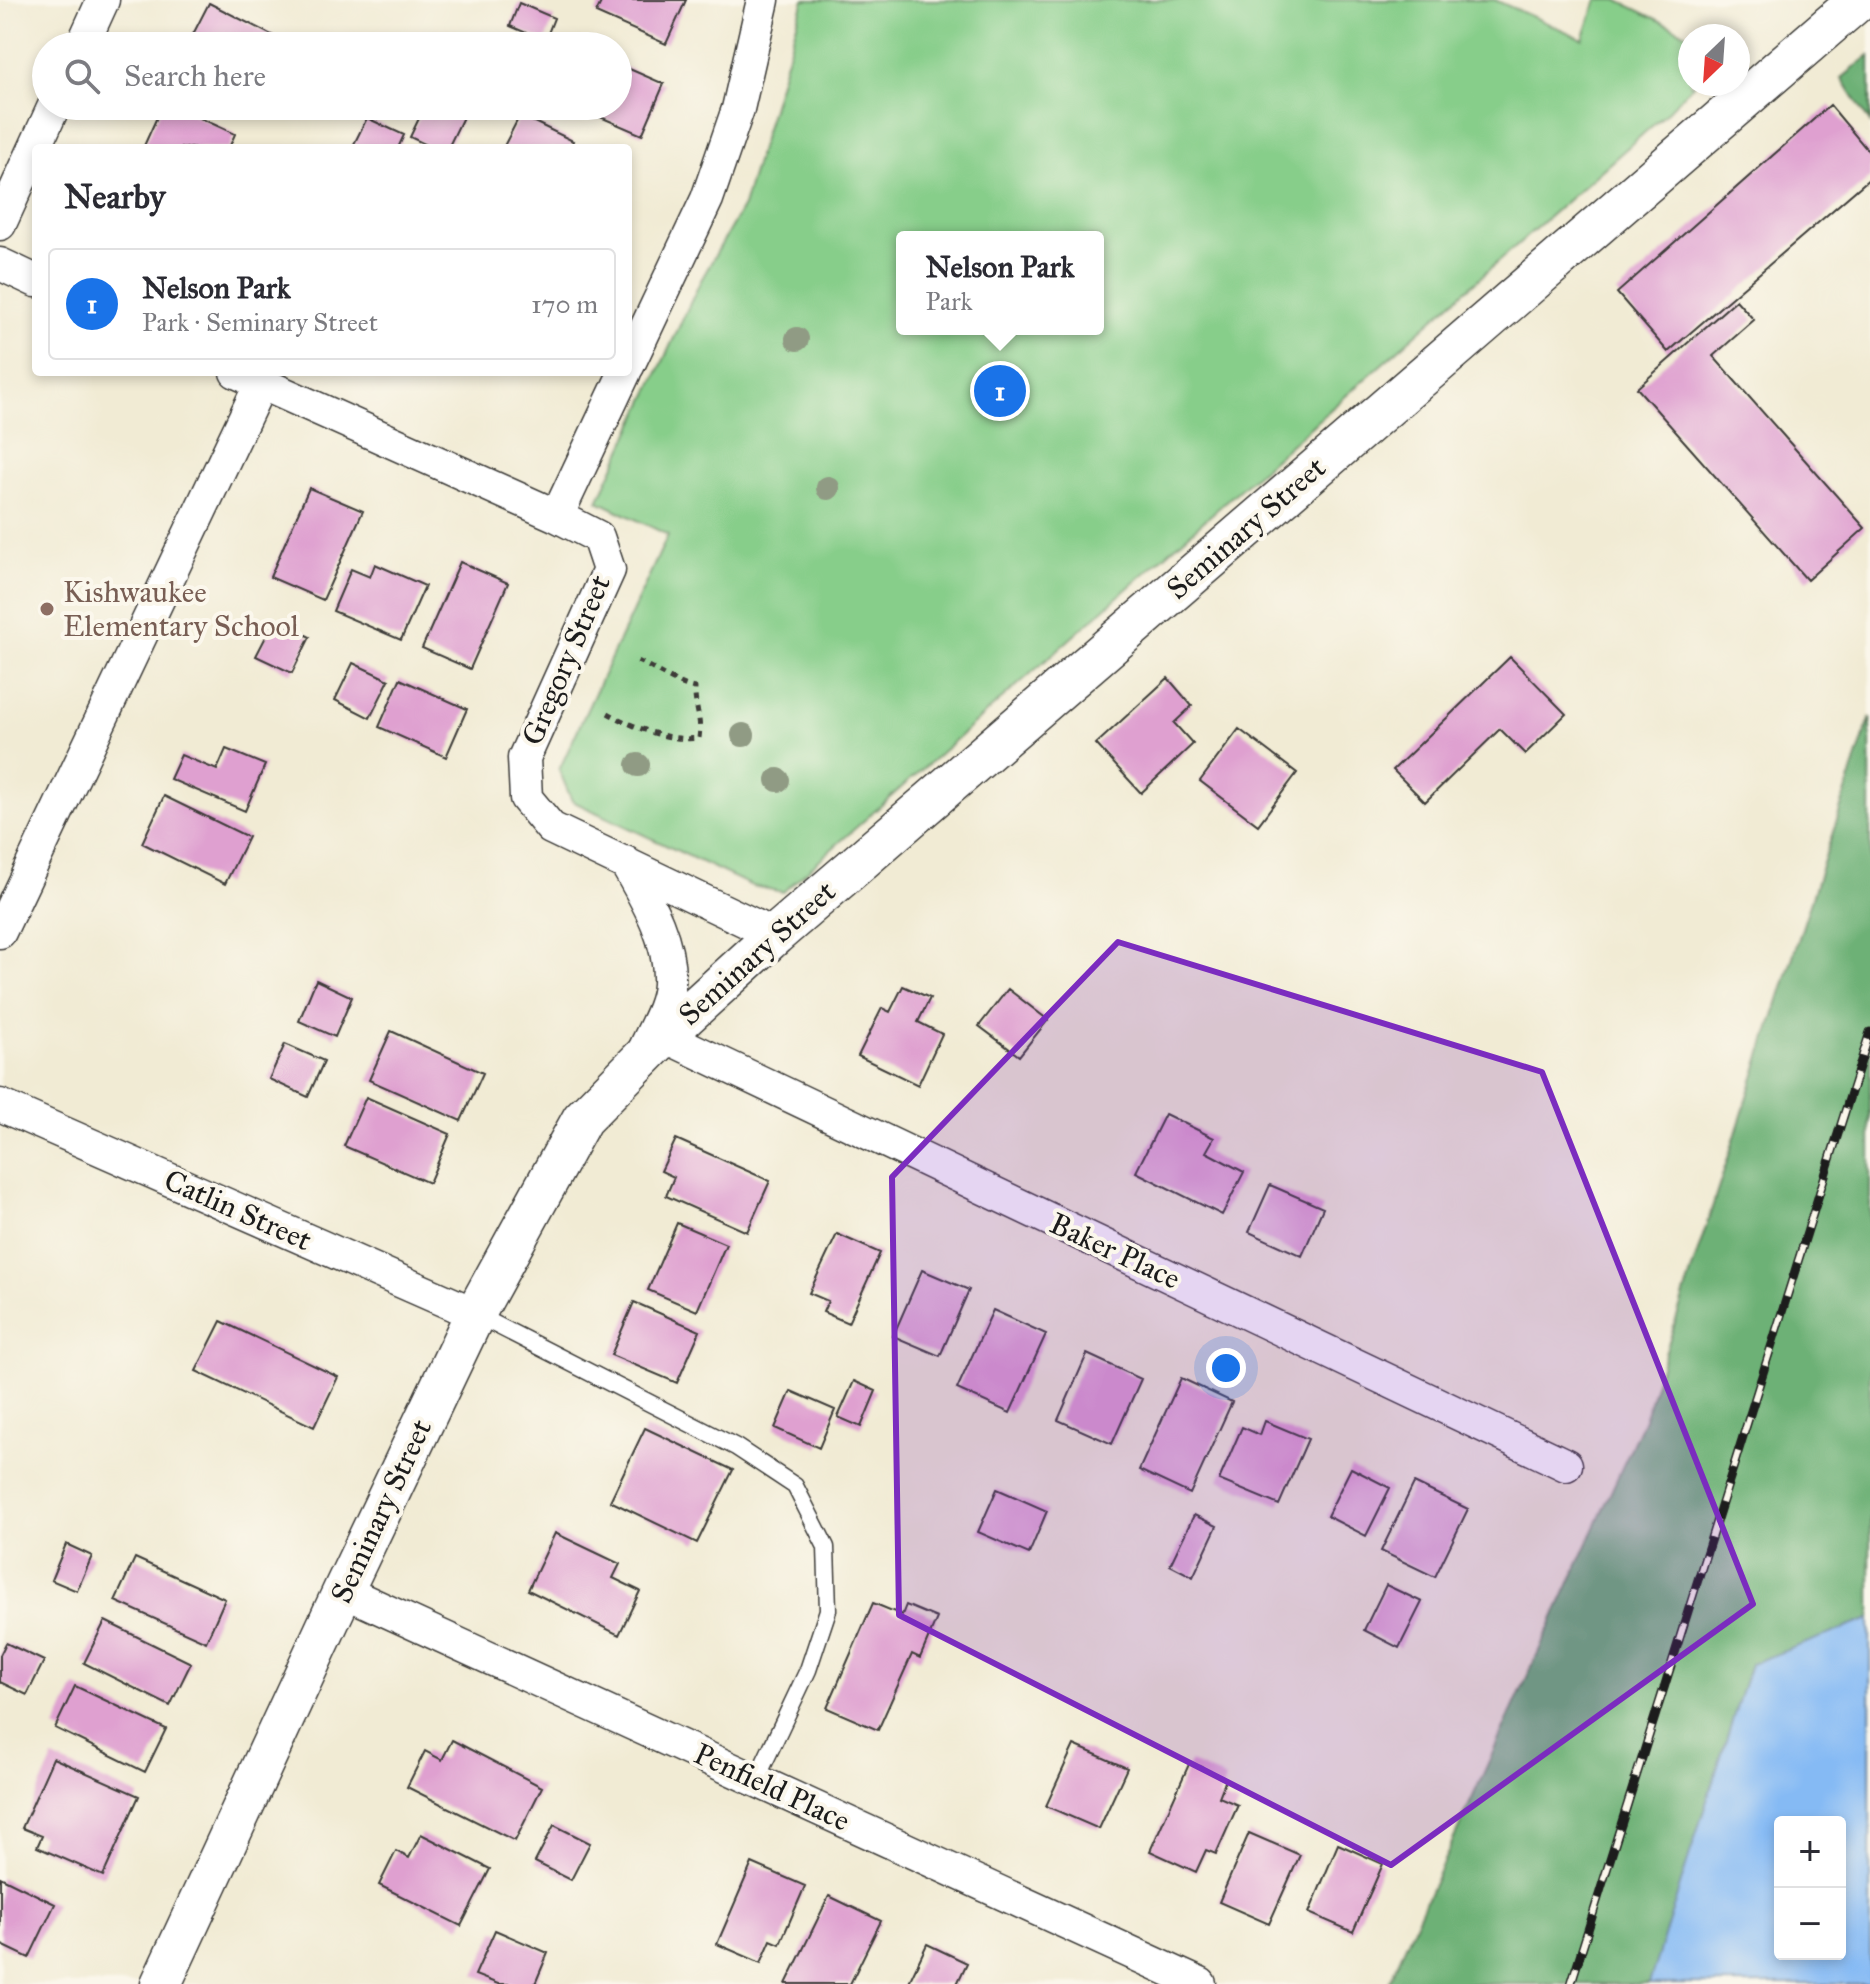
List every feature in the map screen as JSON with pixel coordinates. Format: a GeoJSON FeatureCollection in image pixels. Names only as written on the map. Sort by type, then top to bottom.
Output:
{"type":"FeatureCollection","features":[{"type":"Feature","properties":{"kind":"street"},"geometry":{"type":"LineString","coordinates":[[88,32],[103,0]]}},
{"type":"Feature","properties":{"kind":"street"},"geometry":{"type":"LineString","coordinates":[[632,358],[707,199],[738,109],[763,0]]}},
{"type":"Feature","properties":{"kind":"street","name":"Seminary Street"},"geometry":{"type":"LineString","coordinates":[[161,1984],[475,1314],[582,1119],[651,1049],[775,935],[1859,0]]}},
{"type":"Feature","properties":{"kind":"street"},"geometry":{"type":"LineString","coordinates":[[37,144],[48,120]]}},
{"type":"Feature","properties":{"kind":"street"},"geometry":{"type":"LineString","coordinates":[[0,224],[32,154]]}},
{"type":"Feature","properties":{"kind":"street"},"geometry":{"type":"LineString","coordinates":[[0,264],[32,279]]}},
{"type":"Feature","properties":{"kind":"street"},"geometry":{"type":"LineString","coordinates":[[557,516],[623,376]]}},
{"type":"Feature","properties":{"kind":"street"},"geometry":{"type":"LineString","coordinates":[[0,932],[249,378]]}},
{"type":"Feature","properties":{"kind":"street","name":"Gregory Street"},"geometry":{"type":"LineString","coordinates":[[249,378],[598,537],[609,570],[524,758],[526,798],[551,828],[775,935]]}},
{"type":"Feature","properties":{"kind":"street","name":"Seminary Street"},"geometry":{"type":"LineString","coordinates":[[625,862],[650,905],[664,942],[669,984],[651,1049]]}},
{"type":"Feature","properties":{"kind":"street","name":"Baker Place"},"geometry":{"type":"LineString","coordinates":[[651,1049],[1566,1465]]}},
{"type":"Feature","properties":{"kind":"street","name":"Catlin Street"},"geometry":{"type":"LineString","coordinates":[[0,1105],[475,1314]]}},
{"type":"Feature","properties":{"kind":"street","name":"Penfield Place"},"geometry":{"type":"LineString","coordinates":[[343,1591],[1200,1984]]}},
{"type":"Feature","properties":{"kind":"lane"},"geometry":{"type":"LineString","coordinates":[[475,1314],[736,1447],[795,1486],[826,1547],[828,1610],[808,1670],[756,1780]]}},
{"type":"Feature","properties":{"kind":"path"},"geometry":{"type":"LineString","coordinates":[[608,713],[639,728],[699,738],[701,719],[694,699],[695,688],[677,684],[655,668],[633,659]]}},
{"type":"Feature","properties":{"kind":"highlighted area"},"geometry":{"type":"Polygon","coordinates":[[[1118,942],[1542,1072],[1753,1604],[1391,1865],[899,1615],[892,1177],[1118,942]]]}},
{"type":"Feature","properties":{"kind":"green space"},"geometry":{"type":"Polygon","coordinates":[[[804,0],[1495,0],[1583,39],[1597,0],[1617,0],[1678,29],[1678,96],[1682,96],[1661,118],[783,892],[752,886],[572,801],[559,770],[668,535],[598,501],[700,282],[743,206],[804,0]]]}},
{"type":"Feature","properties":{"kind":"green space"},"geometry":{"type":"Polygon","coordinates":[[[1870,55],[1870,123],[1842,78],[1870,55]]]}},
{"type":"Feature","properties":{"kind":"green space"},"geometry":{"type":"Polygon","coordinates":[[[1870,717],[1870,1619],[1750,1665],[1651,1984],[1388,1984],[1644,1419],[1870,717]]]}},
{"type":"Feature","properties":{"kind":"water"},"geometry":{"type":"Polygon","coordinates":[[[1870,1619],[1870,1984],[1649,1984],[1750,1664],[1870,1619]]]}},
{"type":"Feature","properties":{"kind":"building"},"geometry":{"type":"Polygon","coordinates":[[[602,0],[686,0],[666,44],[596,13],[602,0]]]}},
{"type":"Feature","properties":{"kind":"building"},"geometry":{"type":"Polygon","coordinates":[[[209,3],[266,32],[194,32],[209,3]]]}},
{"type":"Feature","properties":{"kind":"building"},"geometry":{"type":"Polygon","coordinates":[[[519,3],[554,18],[549,32],[524,32],[510,26],[519,3]]]}},
{"type":"Feature","properties":{"kind":"building"},"geometry":{"type":"Polygon","coordinates":[[[632,70],[664,84],[642,135],[607,120],[632,120],[632,70]]]}},
{"type":"Feature","properties":{"kind":"building"},"geometry":{"type":"Polygon","coordinates":[[[1830,105],[1870,153],[1870,178],[1668,352],[1617,293],[1830,105]]]}},
{"type":"Feature","properties":{"kind":"building"},"geometry":{"type":"Polygon","coordinates":[[[156,120],[204,120],[235,134],[231,144],[145,144],[156,120]]]}},
{"type":"Feature","properties":{"kind":"building"},"geometry":{"type":"Polygon","coordinates":[[[366,120],[404,135],[400,144],[354,144],[366,120]]]}},
{"type":"Feature","properties":{"kind":"building"},"geometry":{"type":"Polygon","coordinates":[[[418,120],[462,120],[450,144],[425,144],[410,137],[418,120]]]}},
{"type":"Feature","properties":{"kind":"building"},"geometry":{"type":"Polygon","coordinates":[[[517,120],[530,120],[573,141],[572,144],[505,144],[517,120]]]}},
{"type":"Feature","properties":{"kind":"building"},"geometry":{"type":"Polygon","coordinates":[[[1736,300],[1754,320],[1713,356],[1865,528],[1807,580],[1637,388],[1736,300]]]}},
{"type":"Feature","properties":{"kind":"building"},"geometry":{"type":"Polygon","coordinates":[[[309,488],[363,511],[323,600],[270,577],[309,488]]]}},
{"type":"Feature","properties":{"kind":"building"},"geometry":{"type":"Polygon","coordinates":[[[460,562],[508,583],[470,669],[422,648],[460,562]]]}},
{"type":"Feature","properties":{"kind":"building"},"geometry":{"type":"Polygon","coordinates":[[[375,564],[425,586],[401,640],[333,611],[351,569],[370,577],[375,564]]]}},
{"type":"Feature","properties":{"kind":"building"},"geometry":{"type":"Polygon","coordinates":[[[275,619],[310,637],[292,673],[256,656],[275,619]]]}},
{"type":"Feature","properties":{"kind":"building"},"geometry":{"type":"Polygon","coordinates":[[[1510,657],[1566,714],[1525,754],[1500,729],[1425,802],[1393,770],[1510,657]]]}},
{"type":"Feature","properties":{"kind":"building"},"geometry":{"type":"Polygon","coordinates":[[[353,663],[389,680],[370,718],[335,700],[353,663]]]}},
{"type":"Feature","properties":{"kind":"building"},"geometry":{"type":"Polygon","coordinates":[[[1168,678],[1192,706],[1174,723],[1193,744],[1141,793],[1096,744],[1168,678]]]}},
{"type":"Feature","properties":{"kind":"building"},"geometry":{"type":"Polygon","coordinates":[[[400,679],[467,709],[446,757],[379,727],[400,679]]]}},
{"type":"Feature","properties":{"kind":"building"},"geometry":{"type":"Polygon","coordinates":[[[1239,729],[1297,773],[1258,825],[1200,781],[1239,729]]]}},
{"type":"Feature","properties":{"kind":"building"},"geometry":{"type":"Polygon","coordinates":[[[226,749],[265,765],[245,811],[170,779],[181,755],[217,770],[226,749]]]}},
{"type":"Feature","properties":{"kind":"building"},"geometry":{"type":"Polygon","coordinates":[[[164,796],[248,837],[225,884],[142,843],[164,796]]]}},
{"type":"Feature","properties":{"kind":"building"},"geometry":{"type":"Polygon","coordinates":[[[316,980],[352,997],[335,1037],[299,1021],[316,980]]]}},
{"type":"Feature","properties":{"kind":"building"},"geometry":{"type":"Polygon","coordinates":[[[903,986],[930,998],[918,1022],[942,1034],[918,1085],[858,1056],[882,1008],[890,1012],[903,986]]]}},
{"type":"Feature","properties":{"kind":"building"},"geometry":{"type":"Polygon","coordinates":[[[1008,989],[1048,1020],[1019,1056],[979,1026],[1008,989]]]}},
{"type":"Feature","properties":{"kind":"building"},"geometry":{"type":"Polygon","coordinates":[[[391,1031],[483,1073],[461,1121],[369,1080],[391,1031]]]}},
{"type":"Feature","properties":{"kind":"building"},"geometry":{"type":"Polygon","coordinates":[[[285,1044],[324,1061],[308,1097],[269,1079],[285,1044]]]}},
{"type":"Feature","properties":{"kind":"building"},"geometry":{"type":"Polygon","coordinates":[[[366,1097],[450,1134],[429,1183],[344,1146],[366,1097]]]}},
{"type":"Feature","properties":{"kind":"building"},"geometry":{"type":"Polygon","coordinates":[[[1165,1114],[1214,1138],[1206,1152],[1244,1172],[1222,1215],[1136,1172],[1165,1114]]]}},
{"type":"Feature","properties":{"kind":"building"},"geometry":{"type":"Polygon","coordinates":[[[676,1139],[770,1181],[747,1232],[666,1196],[674,1177],[661,1171],[676,1139]]]}},
{"type":"Feature","properties":{"kind":"building"},"geometry":{"type":"Polygon","coordinates":[[[1270,1185],[1323,1208],[1302,1256],[1249,1232],[1270,1185]]]}},
{"type":"Feature","properties":{"kind":"building"},"geometry":{"type":"Polygon","coordinates":[[[677,1223],[726,1244],[697,1311],[648,1290],[677,1223]]]}},
{"type":"Feature","properties":{"kind":"building"},"geometry":{"type":"Polygon","coordinates":[[[837,1234],[880,1253],[848,1323],[823,1312],[828,1301],[809,1293],[837,1234]]]}},
{"type":"Feature","properties":{"kind":"building"},"geometry":{"type":"Polygon","coordinates":[[[922,1270],[969,1290],[940,1356],[893,1336],[922,1270]]]}},
{"type":"Feature","properties":{"kind":"building"},"geometry":{"type":"Polygon","coordinates":[[[634,1302],[700,1331],[677,1383],[611,1355],[634,1302]]]}},
{"type":"Feature","properties":{"kind":"building"},"geometry":{"type":"Polygon","coordinates":[[[993,1310],[1046,1334],[1010,1413],[957,1389],[993,1310]]]}},
{"type":"Feature","properties":{"kind":"building"},"geometry":{"type":"Polygon","coordinates":[[[221,1321],[338,1377],[314,1427],[196,1371],[221,1321]]]}},
{"type":"Feature","properties":{"kind":"building"},"geometry":{"type":"Polygon","coordinates":[[[1087,1354],[1141,1379],[1112,1444],[1058,1420],[1087,1354]]]}},
{"type":"Feature","properties":{"kind":"building"},"geometry":{"type":"Polygon","coordinates":[[[1181,1378],[1232,1402],[1190,1494],[1139,1470],[1181,1378]]]}},
{"type":"Feature","properties":{"kind":"building"},"geometry":{"type":"Polygon","coordinates":[[[854,1381],[876,1391],[861,1427],[838,1417],[854,1381]]]}},
{"type":"Feature","properties":{"kind":"building"},"geometry":{"type":"Polygon","coordinates":[[[791,1391],[835,1410],[819,1448],[775,1428],[791,1391]]]}},
{"type":"Feature","properties":{"kind":"building"},"geometry":{"type":"Polygon","coordinates":[[[1265,1421],[1308,1439],[1279,1505],[1219,1480],[1242,1427],[1260,1435],[1265,1421]]]}},
{"type":"Feature","properties":{"kind":"building"},"geometry":{"type":"Polygon","coordinates":[[[645,1428],[733,1470],[697,1543],[610,1501],[645,1428]]]}},
{"type":"Feature","properties":{"kind":"building"},"geometry":{"type":"Polygon","coordinates":[[[1351,1468],[1390,1488],[1366,1536],[1327,1516],[1351,1468]]]}},
{"type":"Feature","properties":{"kind":"building"},"geometry":{"type":"Polygon","coordinates":[[[1414,1483],[1468,1509],[1435,1577],[1381,1551],[1414,1483]]]}},
{"type":"Feature","properties":{"kind":"building"},"geometry":{"type":"Polygon","coordinates":[[[997,1489],[1047,1511],[1029,1554],[978,1532],[997,1489]]]}},
{"type":"Feature","properties":{"kind":"building"},"geometry":{"type":"Polygon","coordinates":[[[1194,1515],[1217,1526],[1193,1577],[1170,1565],[1194,1515]]]}},
{"type":"Feature","properties":{"kind":"building"},"geometry":{"type":"Polygon","coordinates":[[[555,1533],[620,1564],[613,1578],[640,1591],[619,1635],[528,1590],[555,1533]]]}},
{"type":"Feature","properties":{"kind":"building"},"geometry":{"type":"Polygon","coordinates":[[[66,1544],[92,1556],[77,1591],[51,1580],[66,1544]]]}},
{"type":"Feature","properties":{"kind":"building"},"geometry":{"type":"Polygon","coordinates":[[[135,1558],[225,1599],[206,1642],[115,1601],[135,1558]]]}},
{"type":"Feature","properties":{"kind":"building"},"geometry":{"type":"Polygon","coordinates":[[[1386,1585],[1422,1602],[1399,1648],[1364,1630],[1386,1585]]]}},
{"type":"Feature","properties":{"kind":"building"},"geometry":{"type":"Polygon","coordinates":[[[873,1603],[902,1615],[906,1605],[937,1618],[920,1658],[912,1654],[878,1730],[827,1708],[873,1603]]]}},
{"type":"Feature","properties":{"kind":"building"},"geometry":{"type":"Polygon","coordinates":[[[105,1621],[191,1663],[170,1706],[84,1663],[105,1621]]]}},
{"type":"Feature","properties":{"kind":"building"},"geometry":{"type":"Polygon","coordinates":[[[6,1643],[44,1661],[27,1695],[0,1682],[0,1655],[6,1643]]]}},
{"type":"Feature","properties":{"kind":"building"},"geometry":{"type":"Polygon","coordinates":[[[75,1686],[166,1729],[145,1772],[55,1728],[75,1686]]]}},
{"type":"Feature","properties":{"kind":"building"},"geometry":{"type":"Polygon","coordinates":[[[452,1740],[542,1787],[515,1841],[407,1787],[425,1751],[442,1760],[452,1740]]]}},
{"type":"Feature","properties":{"kind":"building"},"geometry":{"type":"Polygon","coordinates":[[[1074,1745],[1127,1768],[1099,1829],[1046,1806],[1074,1745]]]}},
{"type":"Feature","properties":{"kind":"building"},"geometry":{"type":"Polygon","coordinates":[[[53,1758],[139,1796],[103,1876],[37,1847],[42,1836],[22,1828],[53,1758]]]}},
{"type":"Feature","properties":{"kind":"building"},"geometry":{"type":"Polygon","coordinates":[[[1190,1762],[1226,1779],[1219,1797],[1238,1805],[1216,1854],[1206,1850],[1196,1872],[1150,1851],[1190,1762]]]}},
{"type":"Feature","properties":{"kind":"building"},"geometry":{"type":"Polygon","coordinates":[[[554,1825],[590,1843],[571,1880],[535,1862],[554,1825]]]}},
{"type":"Feature","properties":{"kind":"building"},"geometry":{"type":"Polygon","coordinates":[[[1249,1833],[1300,1855],[1269,1924],[1219,1902],[1249,1833]]]}},
{"type":"Feature","properties":{"kind":"building"},"geometry":{"type":"Polygon","coordinates":[[[421,1834],[490,1869],[461,1926],[379,1885],[396,1851],[409,1858],[421,1834]]]}},
{"type":"Feature","properties":{"kind":"building"},"geometry":{"type":"Polygon","coordinates":[[[1338,1844],[1383,1864],[1353,1932],[1309,1913],[1338,1844]]]}},
{"type":"Feature","properties":{"kind":"building"},"geometry":{"type":"Polygon","coordinates":[[[752,1863],[805,1886],[780,1944],[771,1940],[761,1963],[717,1944],[752,1863]]]}},
{"type":"Feature","properties":{"kind":"building"},"geometry":{"type":"Polygon","coordinates":[[[0,1877],[55,1904],[29,1958],[0,1944],[0,1877]]]}},
{"type":"Feature","properties":{"kind":"building"},"geometry":{"type":"Polygon","coordinates":[[[829,1896],[881,1921],[850,1984],[786,1984],[829,1896]]]}},
{"type":"Feature","properties":{"kind":"building"},"geometry":{"type":"Polygon","coordinates":[[[495,1930],[548,1953],[535,1984],[498,1984],[475,1975],[495,1930]]]}},
{"type":"Feature","properties":{"kind":"building"},"geometry":{"type":"Polygon","coordinates":[[[927,1944],[967,1963],[957,1984],[908,1984],[927,1944]]]}},
{"type":"Feature","properties":{"kind":"railway"},"geometry":{"type":"LineString","coordinates":[[1571,1984],[1870,1032]]}},
{"type":"Feature","properties":{"kind":"place","name":"Nelson Park"},"geometry":{"type":"Point","coordinates":[1000,391]}},
{"type":"Feature","properties":{"kind":"place","name":"Kishwaukee Elementary School"},"geometry":{"type":"Point","coordinates":[47,609]}}]}
